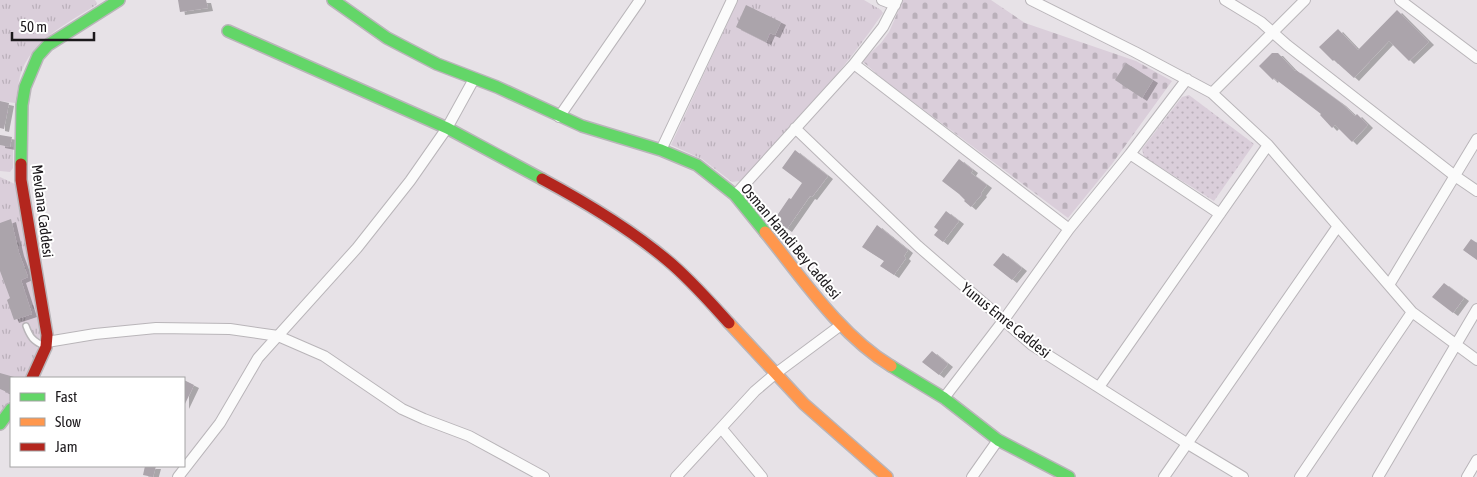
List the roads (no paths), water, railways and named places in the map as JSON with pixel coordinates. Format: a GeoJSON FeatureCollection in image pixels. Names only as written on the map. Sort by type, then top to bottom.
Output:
{"type":"FeatureCollection","features":[{"type":"Feature","properties":{"kind":"street","name":"Mevlana Caddesi"},"geometry":{"type":"LineString","coordinates":[[47,345],[46,329],[21,180],[23,96],[30,71],[43,50],[54,40],[106,6],[119,0]]}},
{"type":"Feature","properties":{"kind":"street","name":"Osman Hamdi Bey Caddesi"},"geometry":{"type":"LineString","coordinates":[[333,0],[407,50],[437,64],[497,87],[559,117],[620,139],[661,150],[697,165],[735,195],[841,325],[868,351],[944,398],[998,440],[1069,477]]}},
{"type":"Feature","properties":{"kind":"street"},"geometry":{"type":"LineString","coordinates":[[559,117],[640,0]]}},
{"type":"Feature","properties":{"kind":"street"},"geometry":{"type":"LineString","coordinates":[[661,150],[732,0]]}},
{"type":"Feature","properties":{"kind":"street"},"geometry":{"type":"LineString","coordinates":[[735,195],[854,64],[883,27],[896,2],[882,0]]}},
{"type":"Feature","properties":{"kind":"street"},"geometry":{"type":"LineString","coordinates":[[1030,0],[1212,93],[1268,144],[1412,312],[1477,360]]}},
{"type":"Feature","properties":{"kind":"street"},"geometry":{"type":"LineString","coordinates":[[1225,0],[1251,15],[1455,176],[1477,191]]}},
{"type":"Feature","properties":{"kind":"street"},"geometry":{"type":"LineString","coordinates":[[1212,93],[1304,0]]}},
{"type":"Feature","properties":{"kind":"street"},"geometry":{"type":"LineString","coordinates":[[1400,0],[1477,58]]}},
{"type":"Feature","properties":{"kind":"street"},"geometry":{"type":"LineString","coordinates":[[228,31],[447,128],[566,192],[647,244],[693,284],[774,374],[804,404],[887,477]]}},
{"type":"Feature","properties":{"kind":"street"},"geometry":{"type":"LineString","coordinates":[[854,64],[1069,229]]}},
{"type":"Feature","properties":{"kind":"street"},"geometry":{"type":"LineString","coordinates":[[178,477],[220,423],[258,358],[357,248],[410,180],[447,128],[474,79]]}},
{"type":"Feature","properties":{"kind":"street"},"geometry":{"type":"LineString","coordinates":[[944,398],[1003,321],[1069,229],[1187,80]]}},
{"type":"Feature","properties":{"kind":"street","name":"Yunus Emre Caddesi"},"geometry":{"type":"LineString","coordinates":[[795,128],[918,246],[1032,345],[1243,477]]}},
{"type":"Feature","properties":{"kind":"street"},"geometry":{"type":"LineString","coordinates":[[1388,285],[1477,140]]}},
{"type":"Feature","properties":{"kind":"street"},"geometry":{"type":"LineString","coordinates":[[1099,387],[1268,144]]}},
{"type":"Feature","properties":{"kind":"street"},"geometry":{"type":"LineString","coordinates":[[1130,154],[1220,214]]}},
{"type":"Feature","properties":{"kind":"street"},"geometry":{"type":"LineString","coordinates":[[1164,477],[1338,226]]}},
{"type":"Feature","properties":{"kind":"street"},"geometry":{"type":"LineString","coordinates":[[1378,477],[1477,309]]}},
{"type":"Feature","properties":{"kind":"street"},"geometry":{"type":"LineString","coordinates":[[1300,477],[1412,312]]}},
{"type":"Feature","properties":{"kind":"street"},"geometry":{"type":"LineString","coordinates":[[676,477],[774,374],[841,325]]}},
{"type":"Feature","properties":{"kind":"street"},"geometry":{"type":"LineString","coordinates":[[32,377],[47,345],[95,334],[156,328],[230,329],[278,336],[324,356],[402,409],[469,436],[544,477]]}},
{"type":"Feature","properties":{"kind":"street"},"geometry":{"type":"LineString","coordinates":[[0,424],[10,410]]}},
{"type":"Feature","properties":{"kind":"street"},"geometry":{"type":"LineString","coordinates":[[722,429],[762,477]]}},
{"type":"Feature","properties":{"kind":"street"},"geometry":{"type":"LineString","coordinates":[[972,477],[998,440]]}},
{"type":"Feature","properties":{"kind":"street"},"geometry":{"type":"LineString","coordinates":[[1467,477],[1477,460]]}},
{"type":"Feature","properties":{"kind":"lane"},"geometry":{"type":"LineString","coordinates":[[26,326],[33,341],[47,345]]}}]}
